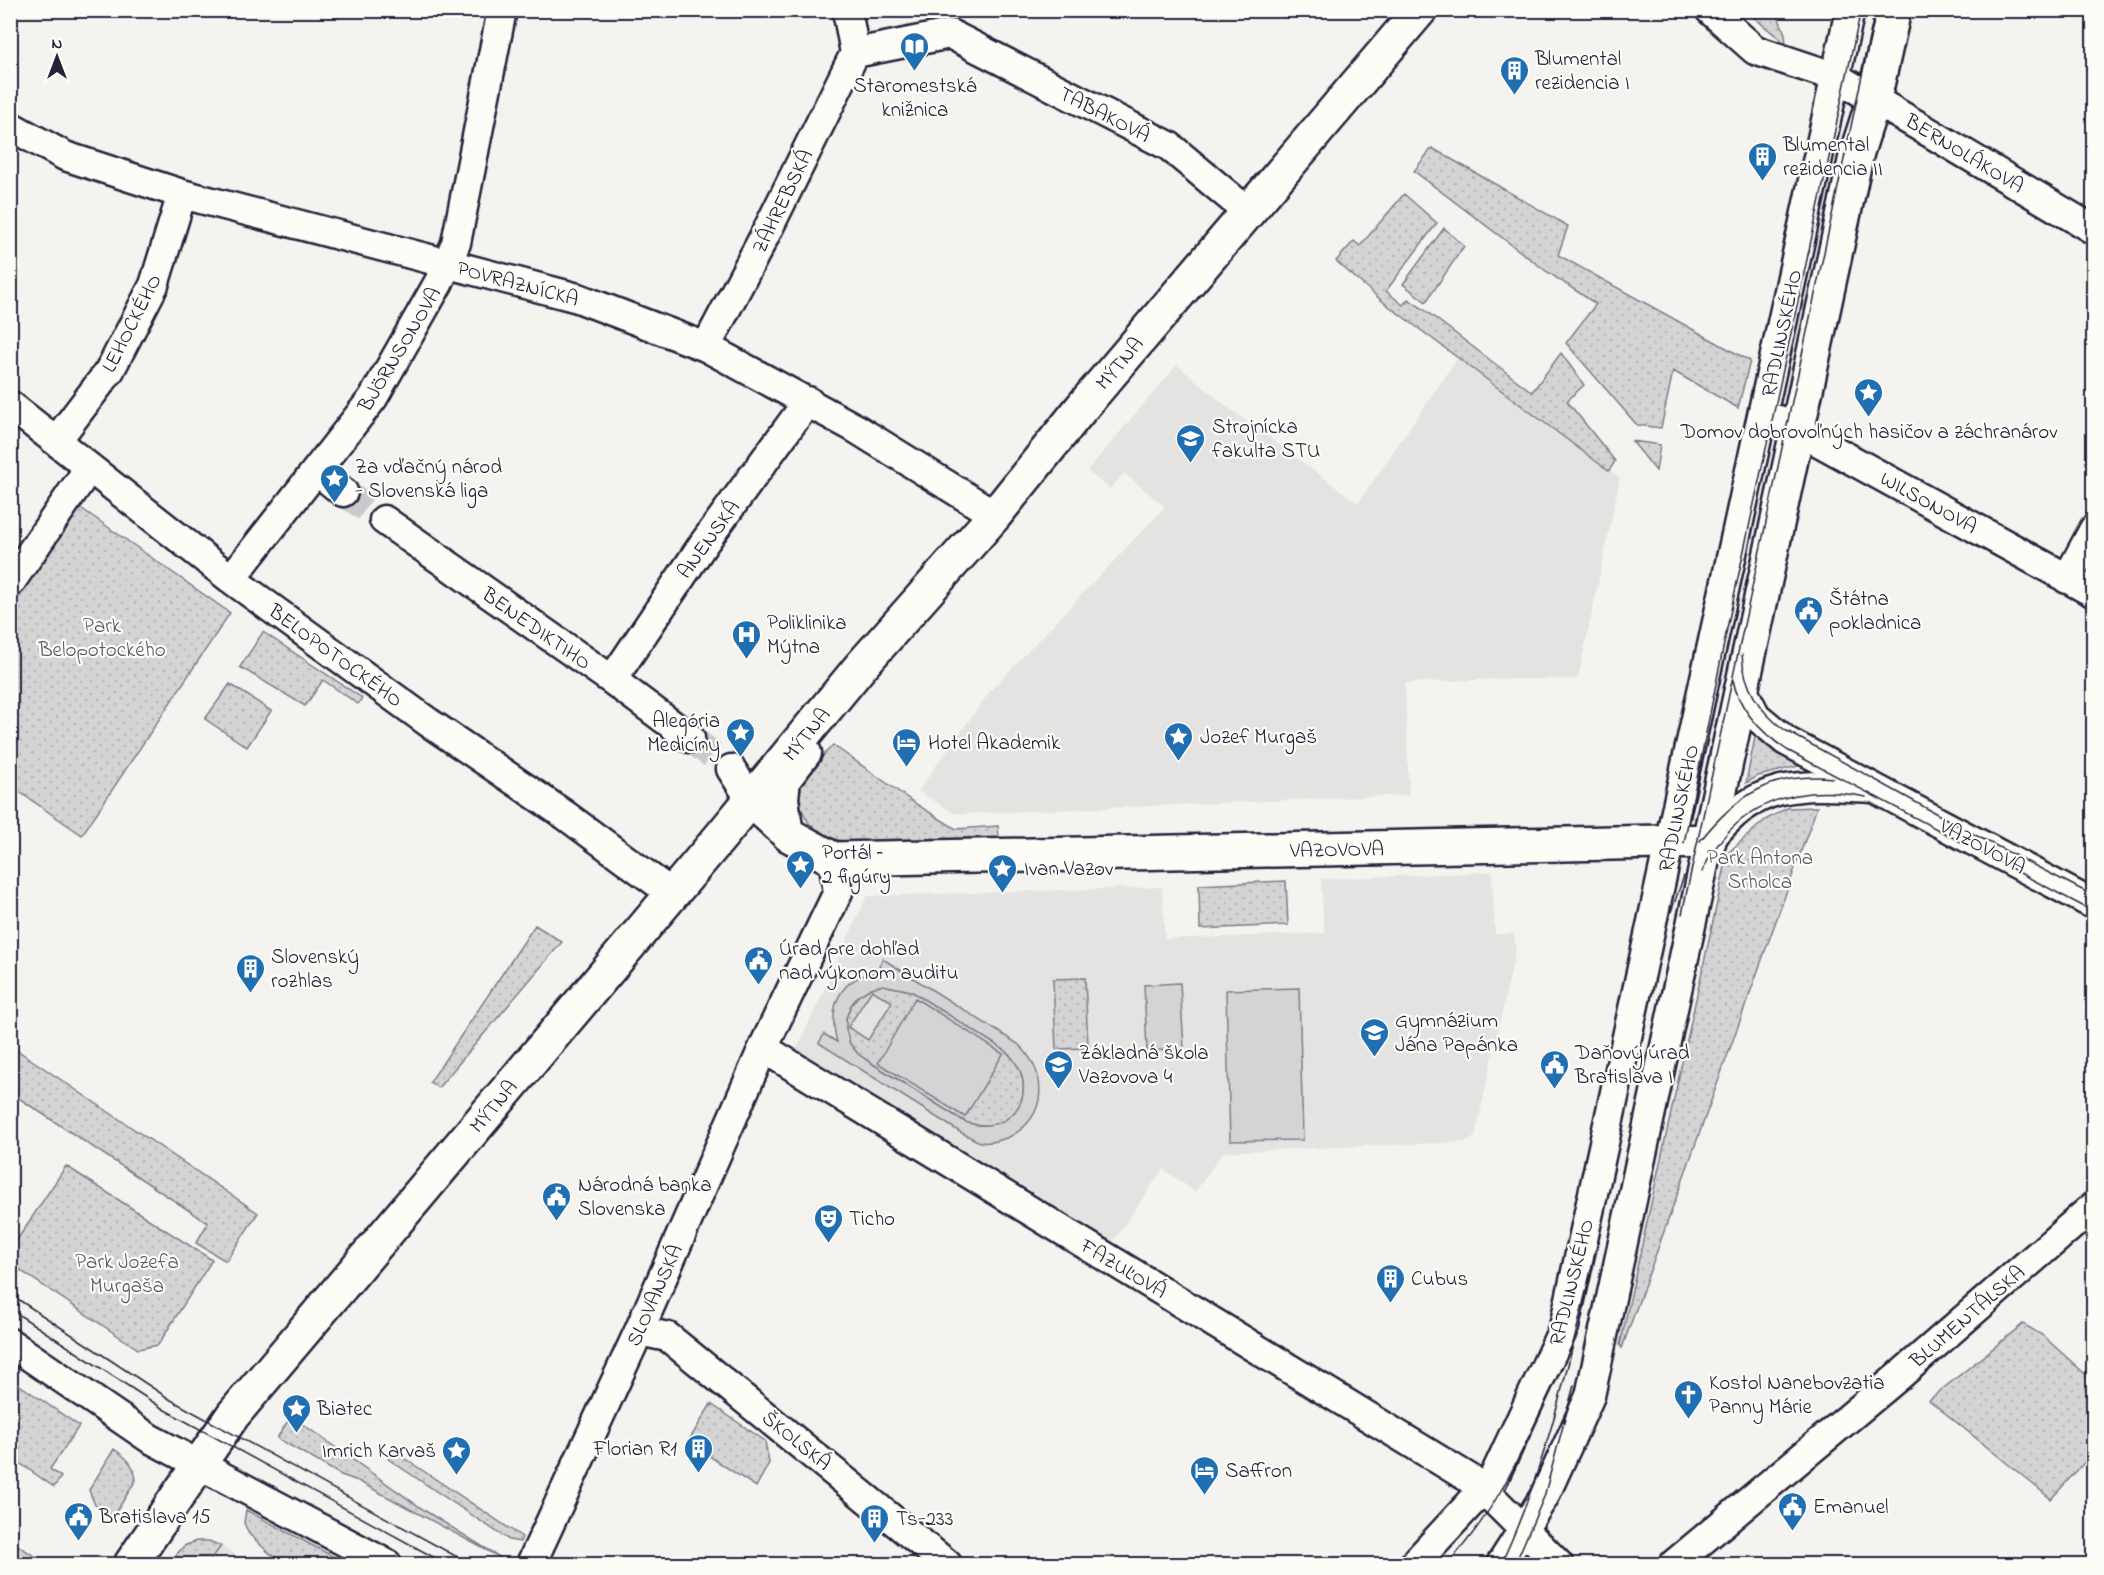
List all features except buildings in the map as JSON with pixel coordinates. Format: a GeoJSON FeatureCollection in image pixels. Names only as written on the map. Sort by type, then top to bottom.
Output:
{"type":"FeatureCollection","features":[{"type":"Feature","properties":{"kind":"main road","name":"MÝTNA"},"geometry":{"type":"LineString","coordinates":[[130,1564],[233,1415],[751,800],[861,666],[995,515],[1083,406],[1420,10]]}},
{"type":"Feature","properties":{"kind":"main road","name":"RADLINSKÉHO"},"geometry":{"type":"LineString","coordinates":[[1709,841],[1857,152],[1874,99],[1894,10]]}},
{"type":"Feature","properties":{"kind":"main road","name":"VAZOVOVA"},"geometry":{"type":"LineString","coordinates":[[751,800],[789,835],[833,859],[1670,844],[1709,841]]}},
{"type":"Feature","properties":{"kind":"street","name":"BJÖRNSONOVA"},"geometry":{"type":"LineString","coordinates":[[231,579],[373,398],[447,265],[456,243],[502,10]]}},
{"type":"Feature","properties":{"kind":"street"},"geometry":{"type":"LineString","coordinates":[[847,10],[855,53],[948,22]]}},
{"type":"Feature","properties":{"kind":"street","name":"BERNOLÁKOVA"},"geometry":{"type":"LineString","coordinates":[[1710,10],[1755,50],[1836,77],[2094,230]]}},
{"type":"Feature","properties":{"kind":"street","name":"RADLINSKÉHO"},"geometry":{"type":"LineString","coordinates":[[1414,1564],[1485,1489],[1500,1469],[1564,1327],[1850,10]]}},
{"type":"Feature","properties":{"kind":"street","name":"TABAKOVÁ"},"geometry":{"type":"LineString","coordinates":[[948,22],[1169,146],[1248,212]]}},
{"type":"Feature","properties":{"kind":"street","name":"ZÁHREBSKÁ"},"geometry":{"type":"LineString","coordinates":[[706,347],[764,237],[855,53]]}},
{"type":"Feature","properties":{"kind":"street","name":"POVRAZNÍCKA"},"geometry":{"type":"LineString","coordinates":[[10,126],[65,156],[182,194],[578,298],[706,347],[808,401],[995,515]]}},
{"type":"Feature","properties":{"kind":"street","name":"LEHOCKÉHO"},"geometry":{"type":"LineString","coordinates":[[57,440],[110,370],[154,285],[182,194]]}},
{"type":"Feature","properties":{"kind":"street","name":"ANENSKÁ"},"geometry":{"type":"LineString","coordinates":[[612,680],[704,543],[808,401]]}},
{"type":"Feature","properties":{"kind":"street","name":"BELOPOTOCKÉHO"},"geometry":{"type":"LineString","coordinates":[[10,405],[231,579],[428,722],[565,815],[671,893]]}},
{"type":"Feature","properties":{"kind":"street","name":"WILSONOVA"},"geometry":{"type":"LineString","coordinates":[[1763,414],[1797,430],[2094,593]]}},
{"type":"Feature","properties":{"kind":"street"},"geometry":{"type":"LineString","coordinates":[[10,583],[89,468]]}},
{"type":"Feature","properties":{"kind":"street"},"geometry":{"type":"LineString","coordinates":[[316,471],[343,492]]}},
{"type":"Feature","properties":{"kind":"street","name":"BENEDIKTIHO"},"geometry":{"type":"LineString","coordinates":[[384,520],[612,680],[690,738]]}},
{"type":"Feature","properties":{"kind":"street"},"geometry":{"type":"LineString","coordinates":[[2067,579],[2094,529]]}},
{"type":"Feature","properties":{"kind":"street"},"geometry":{"type":"LineString","coordinates":[[789,835],[784,798],[786,780],[850,699],[861,666]]}},
{"type":"Feature","properties":{"kind":"street","name":"VAZOVOVA"},"geometry":{"type":"LineString","coordinates":[[1741,687],[1756,716],[1776,734],[1872,788],[2094,905]]}},
{"type":"Feature","properties":{"kind":"street"},"geometry":{"type":"LineString","coordinates":[[731,769],[751,800]]}},
{"type":"Feature","properties":{"kind":"street","name":"VAZOVOVA"},"geometry":{"type":"LineString","coordinates":[[1709,841],[1736,812],[1763,796],[1789,787],[1816,785],[1872,788]]}},
{"type":"Feature","properties":{"kind":"street","name":"RADLINSKÉHO"},"geometry":{"type":"LineString","coordinates":[[1501,1564],[1544,1497],[1590,1396],[1709,841]]}},
{"type":"Feature","properties":{"kind":"street","name":"SLOVANSKÁ"},"geometry":{"type":"LineString","coordinates":[[531,1564],[639,1331],[763,1048],[838,892],[833,859]]}},
{"type":"Feature","properties":{"kind":"street","name":"FAZUĽOVÁ"},"geometry":{"type":"LineString","coordinates":[[763,1048],[1485,1489],[1558,1564]]}},
{"type":"Feature","properties":{"kind":"street","name":"BLUMENTÁLSKA"},"geometry":{"type":"LineString","coordinates":[[1674,1564],[1899,1376],[2094,1206]]}},
{"type":"Feature","properties":{"kind":"street","name":"ŠKOLSKÁ"},"geometry":{"type":"LineString","coordinates":[[639,1331],[668,1336],[947,1564]]}},
{"type":"Feature","properties":{"kind":"street"},"geometry":{"type":"LineString","coordinates":[[10,1343],[149,1438],[387,1564]]}},
{"type":"Feature","properties":{"kind":"shaded area"},"geometry":{"type":"Polygon","coordinates":[[[1457,359],[1620,478],[1578,679],[1500,679],[1405,683],[1409,795],[963,814],[954,813],[918,791],[991,690],[1165,507],[1124,473],[1110,489],[1087,471],[1177,365],[1230,409],[1358,503],[1457,359]]]}},
{"type":"Feature","properties":{"kind":"shaded area","name":"Základná škola Vazovova 4"},"geometry":{"type":"Polygon","coordinates":[[[1492,872],[1495,934],[1514,934],[1516,948],[1475,1137],[1466,1142],[1223,1152],[1195,1192],[1163,1169],[1112,1243],[1035,1193],[795,1053],[867,896],[1162,887],[1165,939],[1250,936],[1324,933],[1321,879],[1492,872]]]}},
{"type":"Feature","properties":{"kind":"shaded area"},"geometry":{"type":"Polygon","coordinates":[[[221,1546],[252,1564],[208,1564],[221,1546]]]}},
{"type":"Feature","properties":{"kind":"green space"},"geometry":{"type":"Polygon","coordinates":[[[1746,11],[1783,11],[1778,16],[1786,44],[1746,11]]]}},
{"type":"Feature","properties":{"kind":"green space"},"geometry":{"type":"Polygon","coordinates":[[[1432,148],[1568,226],[1558,255],[1750,361],[1738,408],[1673,371],[1661,428],[1637,425],[1566,343],[1596,304],[1546,271],[1414,171],[1432,148]]]}},
{"type":"Feature","properties":{"kind":"green space"},"geometry":{"type":"Polygon","coordinates":[[[1404,194],[1437,223],[1386,291],[1403,305],[1408,299],[1422,308],[1532,392],[1561,353],[1584,385],[1567,401],[1615,461],[1609,471],[1382,301],[1336,261],[1354,241],[1360,246],[1404,194]]]}},
{"type":"Feature","properties":{"kind":"green space"},"geometry":{"type":"Polygon","coordinates":[[[1444,228],[1464,246],[1426,302],[1403,284],[1444,228]]]}},
{"type":"Feature","properties":{"kind":"green space"},"geometry":{"type":"Polygon","coordinates":[[[1632,441],[1660,445],[1656,471],[1632,441]]]}},
{"type":"Feature","properties":{"kind":"green space","name":"Park Belopotockého"},"geometry":{"type":"Polygon","coordinates":[[[78,506],[230,613],[82,835],[11,786],[11,606],[78,506]]]}},
{"type":"Feature","properties":{"kind":"green space"},"geometry":{"type":"Polygon","coordinates":[[[263,632],[362,698],[358,704],[323,680],[305,706],[240,667],[263,632]]]}},
{"type":"Feature","properties":{"kind":"green space"},"geometry":{"type":"Polygon","coordinates":[[[230,684],[271,711],[247,747],[205,719],[230,684]]]}},
{"type":"Feature","properties":{"kind":"green space"},"geometry":{"type":"Polygon","coordinates":[[[1756,732],[1803,765],[1758,776],[1746,783],[1756,732]]]}},
{"type":"Feature","properties":{"kind":"green space"},"geometry":{"type":"Polygon","coordinates":[[[833,745],[916,804],[956,829],[998,826],[999,839],[872,845],[847,842],[826,836],[809,823],[796,794],[802,779],[833,745]]]}},
{"type":"Feature","properties":{"kind":"green space","name":"Park Antona Srholca"},"geometry":{"type":"Polygon","coordinates":[[[1817,807],[1622,1348],[1620,1345],[1728,853],[1765,820],[1787,808],[1817,807]]]}},
{"type":"Feature","properties":{"kind":"green space"},"geometry":{"type":"Polygon","coordinates":[[[1286,881],[1288,925],[1200,929],[1199,885],[1286,881]]]}},
{"type":"Feature","properties":{"kind":"green space"},"geometry":{"type":"Polygon","coordinates":[[[535,925],[562,942],[438,1088],[430,1082],[535,925]]]}},
{"type":"Feature","properties":{"kind":"green space"},"geometry":{"type":"Polygon","coordinates":[[[883,959],[1018,1044],[1028,1055],[1039,1080],[1040,1094],[1032,1118],[1022,1128],[1009,1137],[995,1141],[976,1140],[819,1043],[824,1034],[837,1042],[834,1014],[842,991],[860,977],[889,972],[879,966],[883,959]],[[883,985],[871,988],[858,996],[851,1005],[846,1018],[846,1030],[850,1044],[868,1061],[965,1122],[983,1125],[998,1123],[1010,1116],[1018,1106],[1023,1094],[1023,1080],[1017,1065],[1006,1051],[911,991],[883,985]]]}},
{"type":"Feature","properties":{"kind":"green space"},"geometry":{"type":"Polygon","coordinates":[[[1085,978],[1088,1048],[1056,1049],[1053,979],[1085,978]]]}},
{"type":"Feature","properties":{"kind":"green space"},"geometry":{"type":"Polygon","coordinates":[[[1180,983],[1184,1049],[1147,1051],[1144,985],[1180,983]]]}},
{"type":"Feature","properties":{"kind":"green space"},"geometry":{"type":"Polygon","coordinates":[[[883,985],[911,991],[1006,1051],[1017,1065],[1023,1080],[1023,1094],[1018,1106],[1010,1116],[998,1123],[983,1125],[965,1122],[858,1054],[850,1044],[846,1031],[846,1018],[851,1005],[858,996],[871,988],[883,985]],[[872,990],[848,1027],[868,1040],[892,1002],[872,990]]]}},
{"type":"Feature","properties":{"kind":"green space"},"geometry":{"type":"Polygon","coordinates":[[[1299,988],[1303,1140],[1230,1141],[1226,990],[1299,988]]]}},
{"type":"Feature","properties":{"kind":"green space"},"geometry":{"type":"Polygon","coordinates":[[[915,998],[1003,1054],[965,1117],[878,1063],[915,998]]]}},
{"type":"Feature","properties":{"kind":"green space"},"geometry":{"type":"Polygon","coordinates":[[[11,1046],[258,1213],[226,1261],[196,1243],[208,1223],[11,1093],[11,1046]]]}},
{"type":"Feature","properties":{"kind":"green space","name":"Park Jozefa Murgaša"},"geometry":{"type":"Polygon","coordinates":[[[66,1166],[212,1260],[158,1345],[138,1349],[11,1264],[11,1249],[66,1166]]]}},
{"type":"Feature","properties":{"kind":"green space"},"geometry":{"type":"Polygon","coordinates":[[[2023,1324],[2042,1335],[2093,1381],[2093,1453],[2051,1499],[1929,1400],[2023,1324]]]}},
{"type":"Feature","properties":{"kind":"green space"},"geometry":{"type":"Polygon","coordinates":[[[11,1379],[79,1426],[50,1469],[61,1477],[54,1487],[11,1457],[11,1379]]]}},
{"type":"Feature","properties":{"kind":"green space"},"geometry":{"type":"Polygon","coordinates":[[[711,1404],[765,1441],[769,1463],[756,1487],[688,1442],[711,1404]]]}},
{"type":"Feature","properties":{"kind":"green space"},"geometry":{"type":"Polygon","coordinates":[[[291,1416],[427,1512],[501,1558],[358,1481],[341,1475],[277,1438],[291,1416]]]}},
{"type":"Feature","properties":{"kind":"green space"},"geometry":{"type":"Polygon","coordinates":[[[114,1449],[129,1462],[136,1480],[113,1517],[95,1505],[89,1490],[114,1449]]]}},
{"type":"Feature","properties":{"kind":"green space"},"geometry":{"type":"Polygon","coordinates":[[[395,1452],[522,1537],[520,1542],[509,1540],[388,1459],[395,1452]]]}},
{"type":"Feature","properties":{"kind":"green space"},"geometry":{"type":"Polygon","coordinates":[[[246,1510],[347,1564],[287,1564],[269,1553],[249,1534],[244,1523],[246,1510]]]}},
{"type":"Feature","properties":{"kind":"green space"},"geometry":{"type":"Polygon","coordinates":[[[11,1541],[47,1564],[11,1564],[11,1541]]]}},
{"type":"Feature","properties":{"kind":"green space"},"geometry":{"type":"Polygon","coordinates":[[[196,1541],[209,1541],[221,1546],[208,1564],[168,1564],[184,1546],[196,1541]]]}},
{"type":"Feature","properties":{"kind":"tunnel"},"geometry":{"type":"LineString","coordinates":[[343,492],[384,520]]}},
{"type":"Feature","properties":{"kind":"tunnel"},"geometry":{"type":"LineString","coordinates":[[690,738],[731,769]]}},
{"type":"Feature","properties":{"kind":"tram line"},"geometry":{"type":"LineString","coordinates":[[1684,843],[1728,624],[1861,10]]}},
{"type":"Feature","properties":{"kind":"tram line"},"geometry":{"type":"LineString","coordinates":[[1682,914],[1876,10]]}},
{"type":"Feature","properties":{"kind":"tram line"},"geometry":{"type":"LineString","coordinates":[[1742,655],[1746,678],[1754,697],[1767,715],[1785,730],[1977,836],[2094,896]]}},
{"type":"Feature","properties":{"kind":"tram line"},"geometry":{"type":"LineString","coordinates":[[1733,680],[1740,702],[1746,711],[1761,729],[1787,750],[2094,912]]}},
{"type":"Feature","properties":{"kind":"tram line"},"geometry":{"type":"LineString","coordinates":[[1700,841],[1728,811],[1757,790],[1792,779],[1833,778]]}},
{"type":"Feature","properties":{"kind":"tram line"},"geometry":{"type":"LineString","coordinates":[[1702,872],[1715,849],[1731,829],[1749,814],[1769,803],[1791,796],[1814,793],[1840,793],[1866,797]]}},
{"type":"Feature","properties":{"kind":"tram line"},"geometry":{"type":"LineString","coordinates":[[1667,923],[1684,876]]}},
{"type":"Feature","properties":{"kind":"tram line"},"geometry":{"type":"LineString","coordinates":[[1501,1564],[1532,1489],[1556,1411],[1595,1253]]}},
{"type":"Feature","properties":{"kind":"tram line"},"geometry":{"type":"LineString","coordinates":[[10,1294],[171,1400],[470,1564]]}},
{"type":"Feature","properties":{"kind":"tram line"},"geometry":{"type":"LineString","coordinates":[[10,1309],[165,1410],[446,1564]]}},
{"type":"Feature","properties":{"kind":"tram line"},"geometry":{"type":"LineString","coordinates":[[1447,1564],[1466,1543],[1497,1497],[1559,1373]]}},
{"type":"Feature","properties":{"kind":"tram line"},"geometry":{"type":"LineString","coordinates":[[1515,1564],[1544,1497],[1574,1385]]}},
{"type":"Feature","properties":{"kind":"place","name":"Staromestská knižnica"},"geometry":{"type":"Point","coordinates":[915,72]}},
{"type":"Feature","properties":{"kind":"place","name":"Blumental rezidencia I"},"geometry":{"type":"Point","coordinates":[1514,96]}},
{"type":"Feature","properties":{"kind":"place","name":"Blumental rezidencia II"},"geometry":{"type":"Point","coordinates":[1762,182]}},
{"type":"Feature","properties":{"kind":"place","name":"Domov dobrovoľných hasičov a záchranárov"},"geometry":{"type":"Point","coordinates":[1869,418]}},
{"type":"Feature","properties":{"kind":"place","name":"Strojnícka fakulta STU"},"geometry":{"type":"Point","coordinates":[1191,464]}},
{"type":"Feature","properties":{"kind":"place","name":"Za vďačný národ - Slovenská liga"},"geometry":{"type":"Point","coordinates":[334,504]}},
{"type":"Feature","properties":{"kind":"place","name":"Štátna pokladnica"},"geometry":{"type":"Point","coordinates":[1808,636]}},
{"type":"Feature","properties":{"kind":"place","name":"Poliklinika Mýtna"},"geometry":{"type":"Point","coordinates":[746,660]}},
{"type":"Feature","properties":{"kind":"place","name":"Alegória Medicíny"},"geometry":{"type":"Point","coordinates":[741,758]}},
{"type":"Feature","properties":{"kind":"place","name":"Jozef Murgaš"},"geometry":{"type":"Point","coordinates":[1179,762]}},
{"type":"Feature","properties":{"kind":"place","name":"Hotel Akademik"},"geometry":{"type":"Point","coordinates":[907,768]}},
{"type":"Feature","properties":{"kind":"place","name":"Portál – 2 figúry"},"geometry":{"type":"Point","coordinates":[801,890]}},
{"type":"Feature","properties":{"kind":"place","name":"Ivan Vazov"},"geometry":{"type":"Point","coordinates":[1003,894]}},
{"type":"Feature","properties":{"kind":"place","name":"Úrad pre dohľad nad výkonom auditu"},"geometry":{"type":"Point","coordinates":[758,986]}},
{"type":"Feature","properties":{"kind":"place","name":"Slovenský rozhlas"},"geometry":{"type":"Point","coordinates":[250,994]}},
{"type":"Feature","properties":{"kind":"place","name":"Gymnázium Jána Papánka"},"geometry":{"type":"Point","coordinates":[1374,1058]}},
{"type":"Feature","properties":{"kind":"place","name":"Základná škola Vazovova 4"},"geometry":{"type":"Point","coordinates":[1058,1090]}},
{"type":"Feature","properties":{"kind":"place","name":"Daňový úrad Bratislava I"},"geometry":{"type":"Point","coordinates":[1554,1090]}},
{"type":"Feature","properties":{"kind":"place","name":"Národná banka Slovenska"},"geometry":{"type":"Point","coordinates":[557,1222]}},
{"type":"Feature","properties":{"kind":"place","name":"Ticho"},"geometry":{"type":"Point","coordinates":[828,1244]}},
{"type":"Feature","properties":{"kind":"place","name":"Cubus"},"geometry":{"type":"Point","coordinates":[1390,1304]}},
{"type":"Feature","properties":{"kind":"place","name":"Kostol Nanebovzatia Panny Márie"},"geometry":{"type":"Point","coordinates":[1688,1420]}},
{"type":"Feature","properties":{"kind":"place","name":"Biatec"},"geometry":{"type":"Point","coordinates":[296,1434]}},
{"type":"Feature","properties":{"kind":"place","name":"Florian R1"},"geometry":{"type":"Point","coordinates":[698,1474]}},
{"type":"Feature","properties":{"kind":"place","name":"Imrich Karvaš"},"geometry":{"type":"Point","coordinates":[457,1476]}},
{"type":"Feature","properties":{"kind":"place","name":"Saffron"},"geometry":{"type":"Point","coordinates":[1204,1496]}},
{"type":"Feature","properties":{"kind":"place","name":"Emanuel"},"geometry":{"type":"Point","coordinates":[1792,1532]}},
{"type":"Feature","properties":{"kind":"place","name":"Bratislava 15"},"geometry":{"type":"Point","coordinates":[78,1542]}},
{"type":"Feature","properties":{"kind":"place","name":"Ts-233"},"geometry":{"type":"Point","coordinates":[875,1544]}}]}
